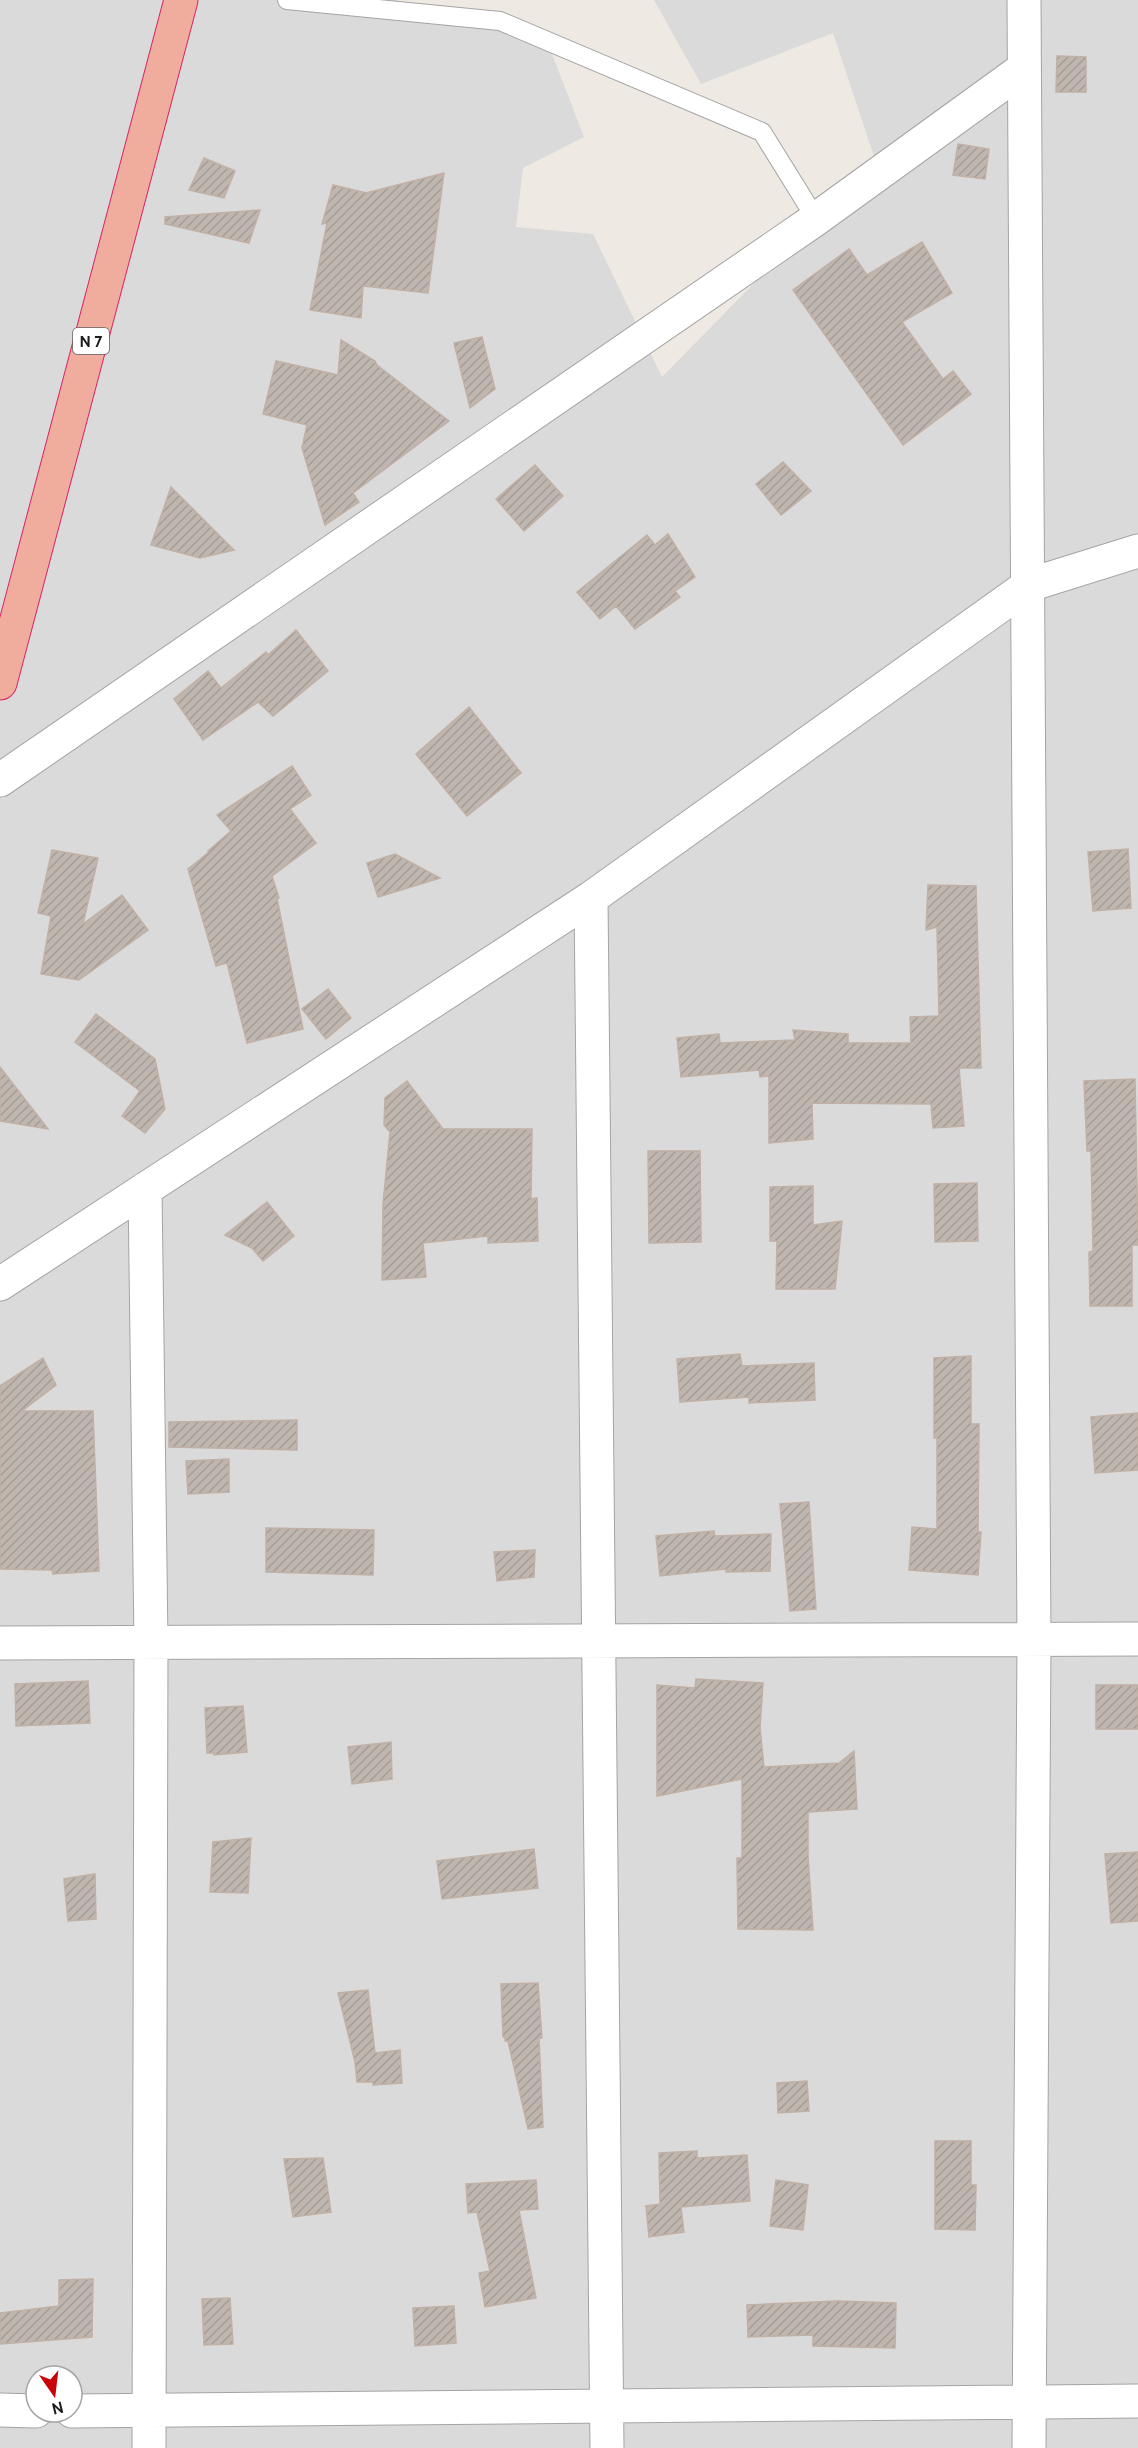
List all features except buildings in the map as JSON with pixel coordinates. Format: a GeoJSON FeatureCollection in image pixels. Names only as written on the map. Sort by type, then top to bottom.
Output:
{"type":"FeatureCollection","features":[{"type":"Feature","properties":{"kind":"highway","name":"N 7"},"geometry":{"type":"LineString","coordinates":[[0,683],[181,0]]}},
{"type":"Feature","properties":{"kind":"street"},"geometry":{"type":"LineString","coordinates":[[1024,0],[1034,1640],[1029,2448]]}},
{"type":"Feature","properties":{"kind":"street"},"geometry":{"type":"LineString","coordinates":[[0,780],[816,219],[1023,69]]}},
{"type":"Feature","properties":{"kind":"street"},"geometry":{"type":"LineString","coordinates":[[0,1284],[591,898],[1029,585],[1138,551]]}},
{"type":"Feature","properties":{"kind":"street"},"geometry":{"type":"LineString","coordinates":[[591,898],[607,2448]]}},
{"type":"Feature","properties":{"kind":"street"},"geometry":{"type":"LineString","coordinates":[[145,1189],[151,1643],[148,2448]]}},
{"type":"Feature","properties":{"kind":"street"},"geometry":{"type":"LineString","coordinates":[[0,1643],[1138,1639]]}},
{"type":"Feature","properties":{"kind":"street"},"geometry":{"type":"LineString","coordinates":[[84,2411],[1138,2402]]}},
{"type":"Feature","properties":{"kind":"street"},"geometry":{"type":"LineString","coordinates":[[0,2410],[24,2411]]}},
{"type":"Feature","properties":{"kind":"lane"},"geometry":{"type":"LineString","coordinates":[[287,0],[500,21],[762,132],[816,219]]}},
{"type":"Feature","properties":{"kind":"shaded area"},"geometry":{"type":"Polygon","coordinates":[[[0,0],[398,0],[395,15],[544,33],[584,137],[523,168],[516,227],[593,234],[662,377],[875,160],[833,33],[701,84],[654,0],[1138,0],[1138,2448],[0,2448],[0,0]]]}}]}
